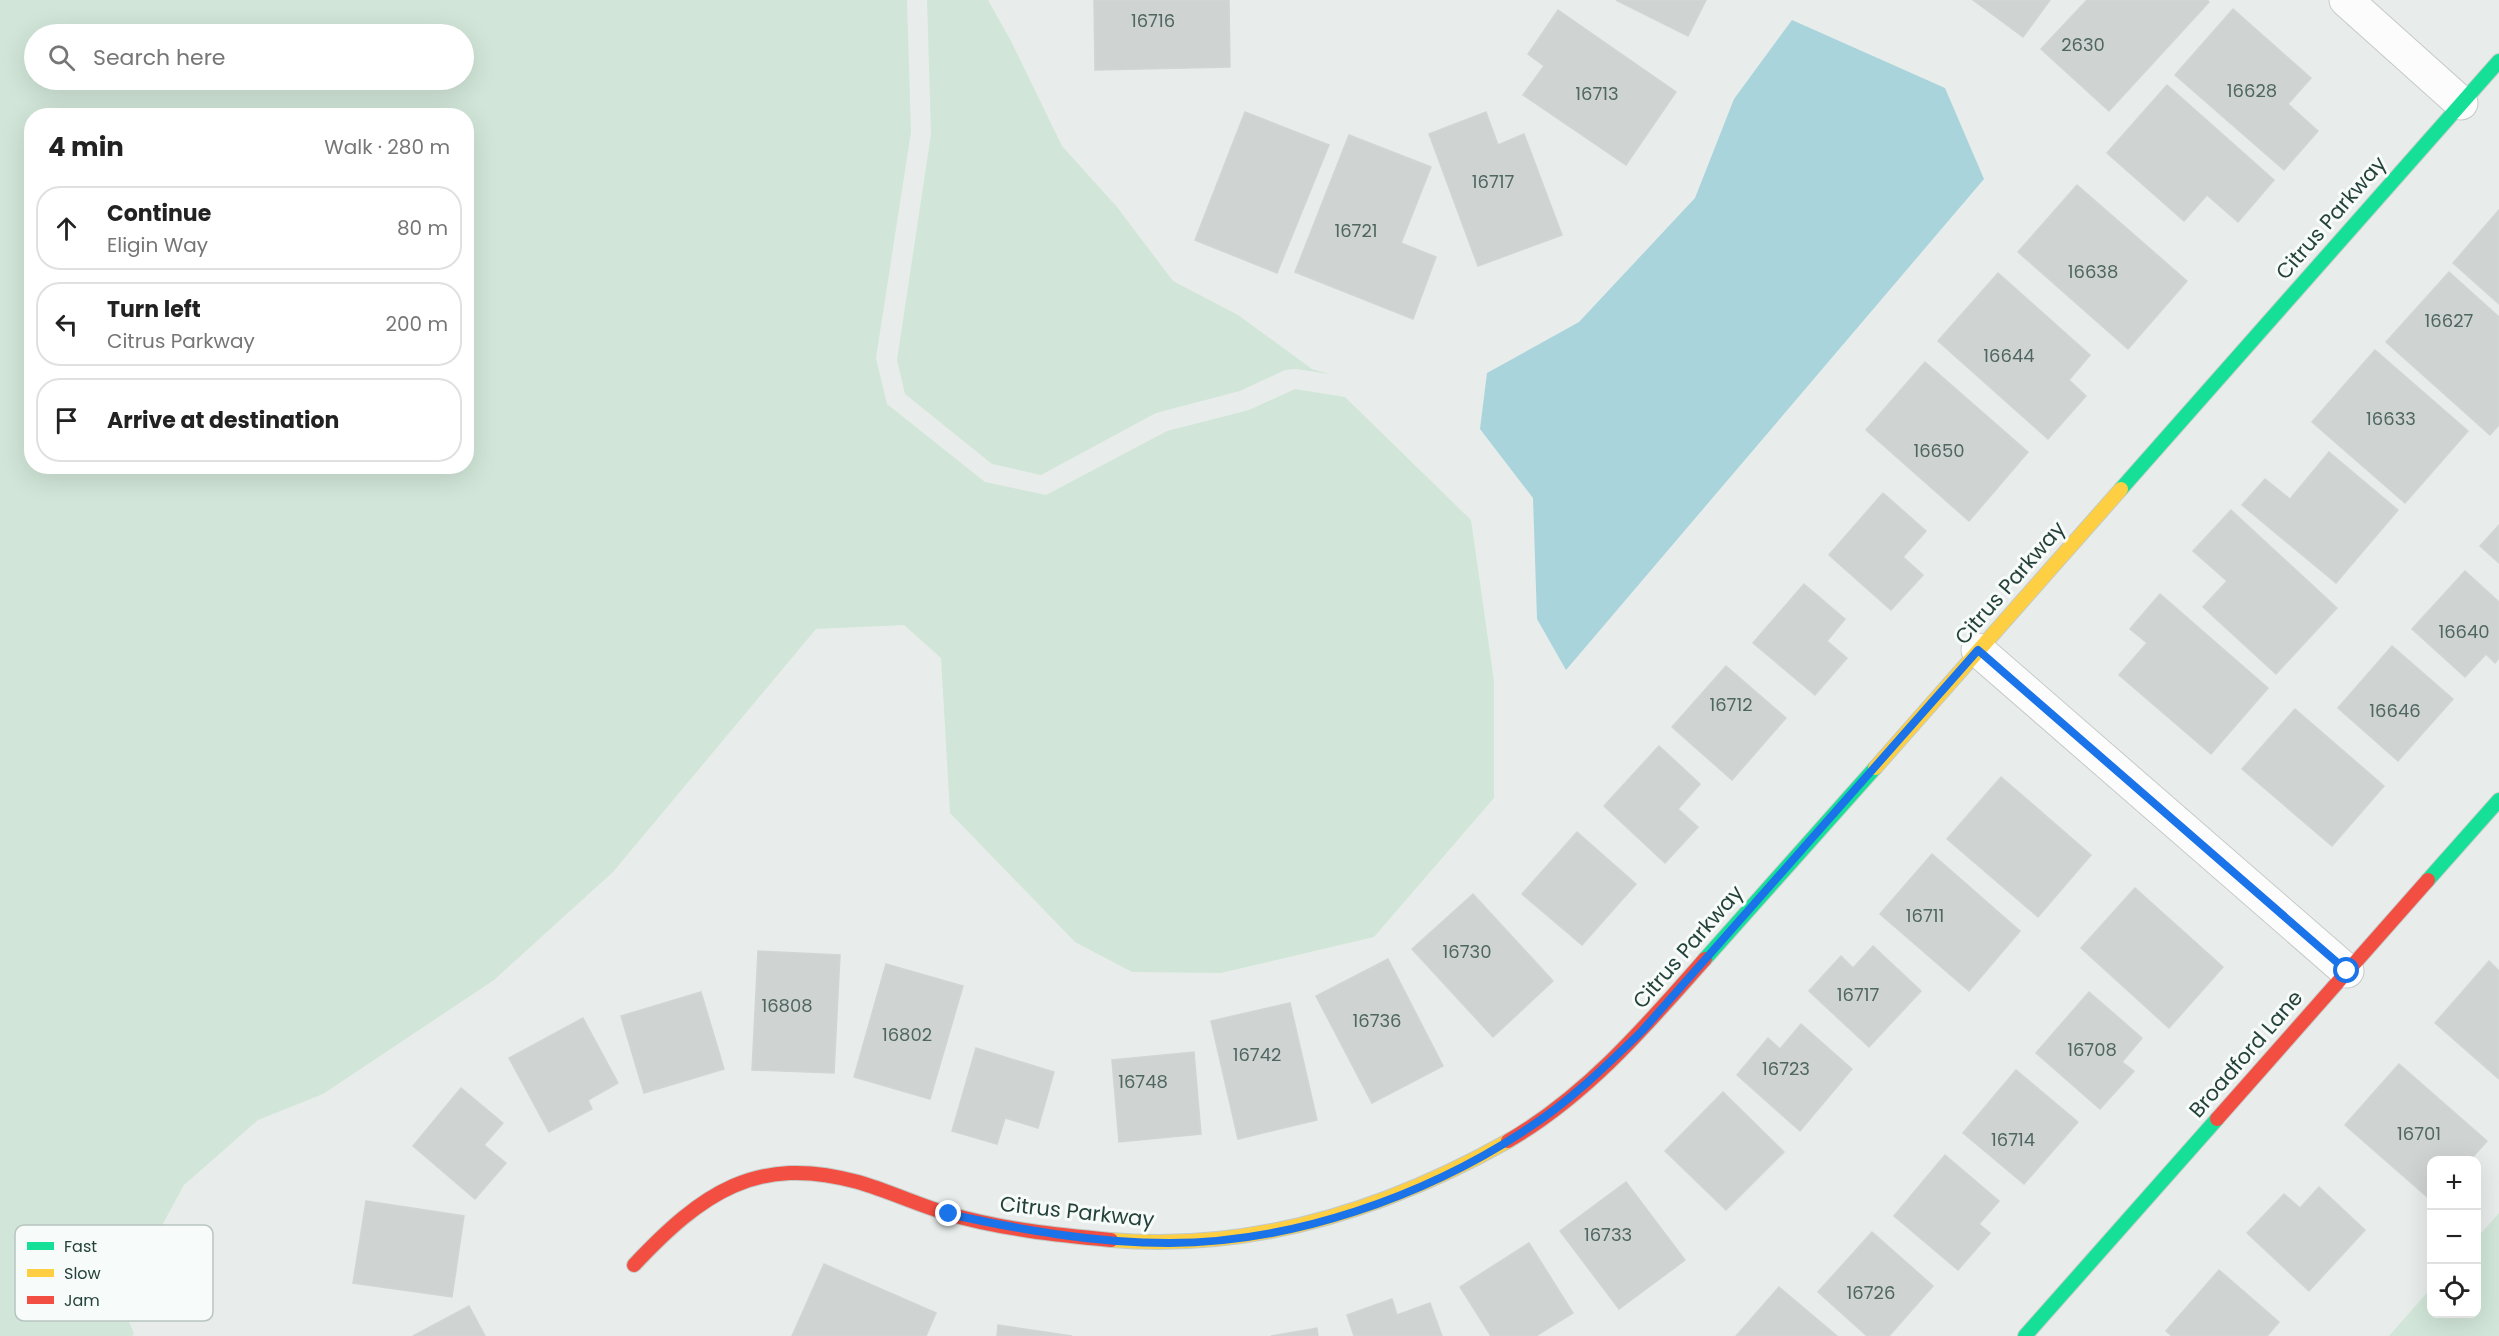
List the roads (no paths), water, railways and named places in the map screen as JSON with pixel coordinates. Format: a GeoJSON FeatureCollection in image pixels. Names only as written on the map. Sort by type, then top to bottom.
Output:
{"type":"FeatureCollection","features":[{"type":"Feature","properties":{"kind":"street"},"geometry":{"type":"LineString","coordinates":[[2346,0],[2461,103]]}},
{"type":"Feature","properties":{"kind":"street","name":"Citrus Parkway"},"geometry":{"type":"LineString","coordinates":[[634,1265],[664,1232],[699,1205],[734,1183],[771,1173],[819,1173],[863,1183],[949,1214],[1024,1231],[1099,1240],[1171,1243],[1239,1238],[1317,1223],[1385,1202],[1456,1169],[1524,1131],[1586,1084],[1642,1031],[2499,61]]}},
{"type":"Feature","properties":{"kind":"street"},"geometry":{"type":"LineString","coordinates":[[1978,650],[2347,971]]}},
{"type":"Feature","properties":{"kind":"street","name":"Broadford Lane"},"geometry":{"type":"LineString","coordinates":[[2025,1336],[2499,800]]}},
{"type":"Feature","properties":{"kind":"water"},"geometry":{"type":"Polygon","coordinates":[[[1792,20],[1945,88],[1984,179],[1566,670],[1537,619],[1533,498],[1480,429],[1487,373],[1579,322],[1695,198],[1734,99],[1792,20]]]}}]}
